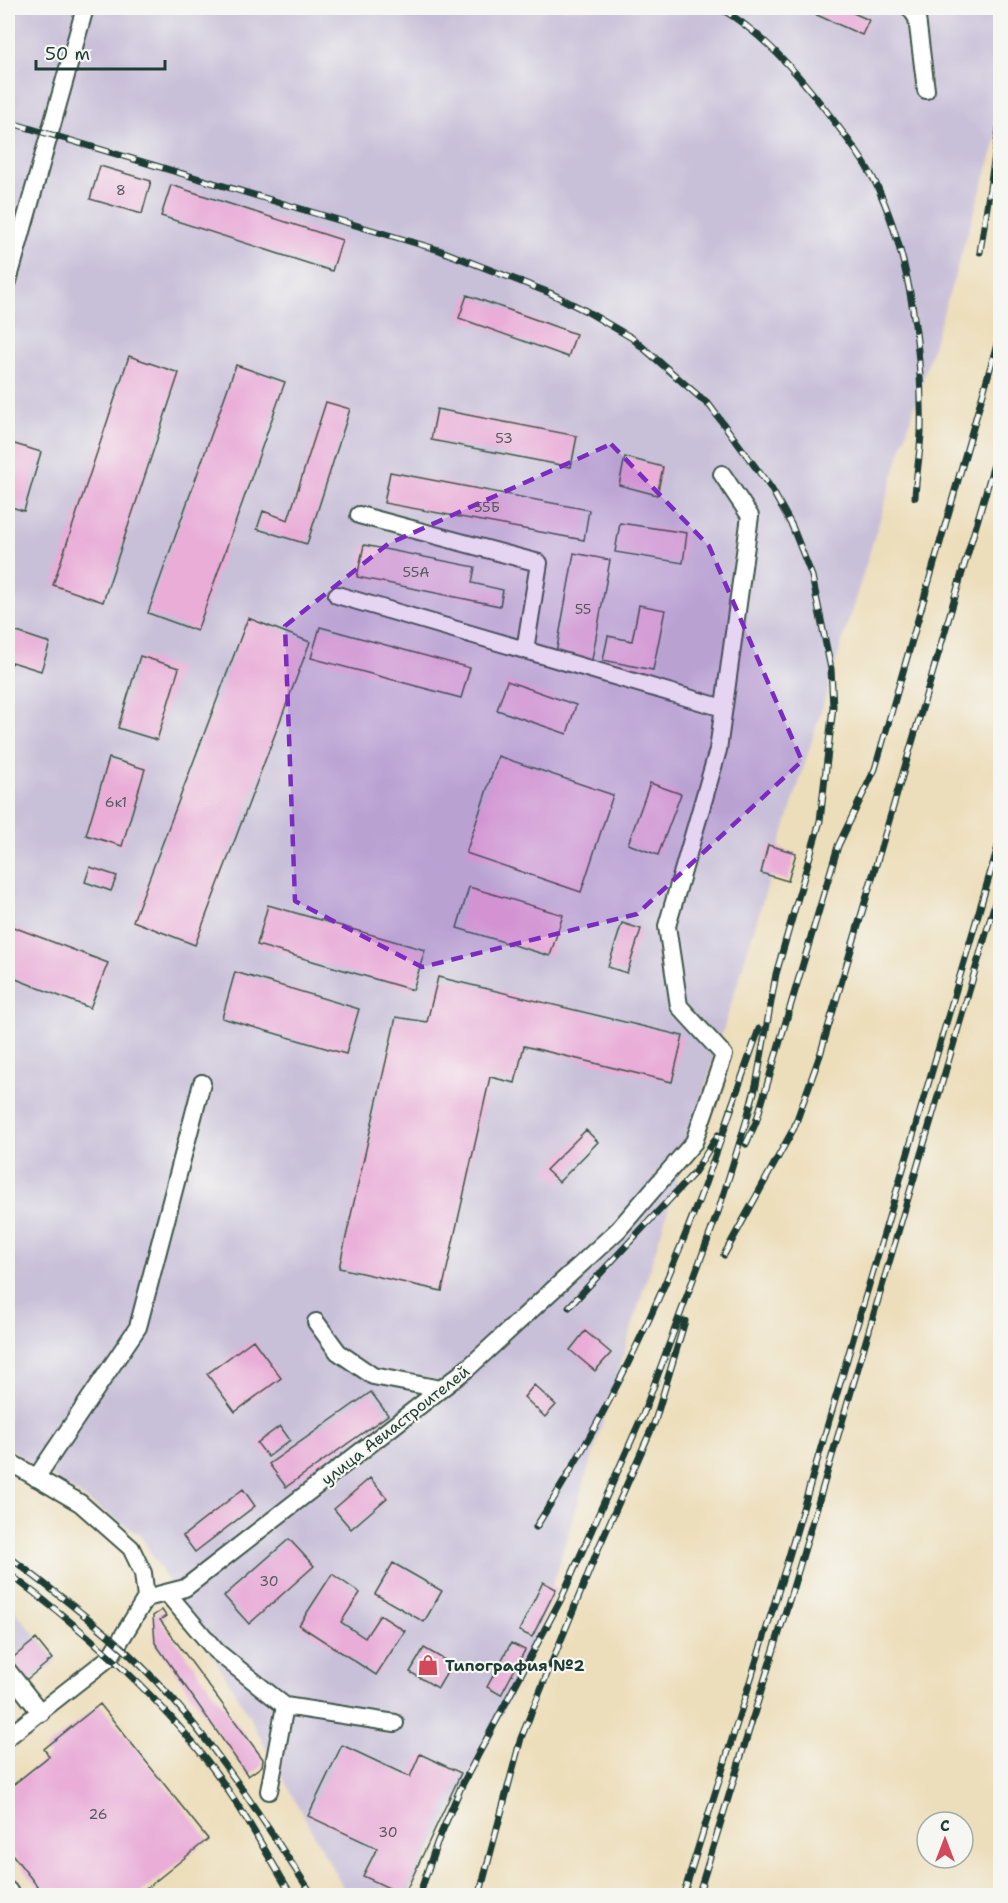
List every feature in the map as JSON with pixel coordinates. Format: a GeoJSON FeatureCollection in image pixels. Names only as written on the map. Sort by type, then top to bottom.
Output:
{"type":"FeatureCollection","features":[{"type":"Feature","properties":{"kind":"street"},"geometry":{"type":"LineString","coordinates":[[8,281],[85,8]]}},
{"type":"Feature","properties":{"kind":"street"},"geometry":{"type":"LineString","coordinates":[[910,8],[917,18],[926,90]]}},
{"type":"Feature","properties":{"kind":"street"},"geometry":{"type":"LineString","coordinates":[[337,595],[723,708],[750,516],[722,474]]}},
{"type":"Feature","properties":{"kind":"street"},"geometry":{"type":"LineString","coordinates":[[359,515],[539,563],[525,650]]}},
{"type":"Feature","properties":{"kind":"street","name":"улица Авиастроителей"},"geometry":{"type":"LineString","coordinates":[[146,1598],[185,1588],[468,1368],[618,1230],[694,1142],[724,1055],[679,1006],[667,926],[718,750],[723,708]]}},
{"type":"Feature","properties":{"kind":"street"},"geometry":{"type":"LineString","coordinates":[[36,1478],[138,1327],[202,1083]]}},
{"type":"Feature","properties":{"kind":"street"},"geometry":{"type":"LineString","coordinates":[[316,1322],[338,1352],[373,1376],[441,1389]]}},
{"type":"Feature","properties":{"kind":"street"},"geometry":{"type":"LineString","coordinates":[[8,1461],[80,1503],[131,1548],[143,1573],[146,1598],[110,1657],[8,1737]]}},
{"type":"Feature","properties":{"kind":"street"},"geometry":{"type":"LineString","coordinates":[[167,1593],[216,1651],[285,1706],[395,1723]]}},
{"type":"Feature","properties":{"kind":"street"},"geometry":{"type":"LineString","coordinates":[[8,1671],[40,1713]]}},
{"type":"Feature","properties":{"kind":"street"},"geometry":{"type":"LineString","coordinates":[[268,1791],[285,1706]]}},
{"type":"Feature","properties":{"kind":"street"},"geometry":{"type":"LineString","coordinates":[[8,1890],[12,1896]]}},
{"type":"Feature","properties":{"kind":"highlighted area"},"geometry":{"type":"Polygon","coordinates":[[[611,444],[709,546],[802,761],[637,914],[422,967],[295,901],[285,626],[388,544],[611,444]]]}},
{"type":"Feature","properties":{"kind":"shaded area"},"geometry":{"type":"Polygon","coordinates":[[[8,8],[1000,8],[1000,128],[531,1656],[408,1895],[347,1895],[241,1702],[140,1535],[8,1448],[8,8]]]}},
{"type":"Feature","properties":{"kind":"shaded area"},"geometry":{"type":"Polygon","coordinates":[[[8,1603],[57,1660],[8,1698],[8,1603]]]}},
{"type":"Feature","properties":{"kind":"building"},"geometry":{"type":"Polygon","coordinates":[[[801,8],[842,8],[869,20],[862,35],[801,8]]]}},
{"type":"Feature","properties":{"kind":"building"},"geometry":{"type":"Polygon","coordinates":[[[100,166],[151,181],[142,214],[90,199],[100,166]]]}},
{"type":"Feature","properties":{"kind":"building"},"geometry":{"type":"Polygon","coordinates":[[[171,185],[342,240],[332,271],[161,216],[171,185]]]}},
{"type":"Feature","properties":{"kind":"building"},"geometry":{"type":"Polygon","coordinates":[[[467,295],[576,334],[568,357],[459,318],[467,295]]]}},
{"type":"Feature","properties":{"kind":"building"},"geometry":{"type":"Polygon","coordinates":[[[129,356],[179,373],[103,602],[53,585],[129,356]]]}},
{"type":"Feature","properties":{"kind":"building"},"geometry":{"type":"Polygon","coordinates":[[[236,365],[285,382],[197,631],[148,613],[236,365]]]}},
{"type":"Feature","properties":{"kind":"building"},"geometry":{"type":"Polygon","coordinates":[[[326,402],[350,409],[307,544],[257,529],[263,511],[288,520],[326,402]]]}},
{"type":"Feature","properties":{"kind":"building"},"geometry":{"type":"Polygon","coordinates":[[[437,409],[577,436],[571,467],[431,440],[437,409]]]}},
{"type":"Feature","properties":{"kind":"building"},"geometry":{"type":"Polygon","coordinates":[[[8,442],[41,452],[24,511],[8,506],[8,442]]]}},
{"type":"Feature","properties":{"kind":"building"},"geometry":{"type":"Polygon","coordinates":[[[625,457],[663,467],[657,495],[619,485],[625,457]]]}},
{"type":"Feature","properties":{"kind":"building"},"geometry":{"type":"Polygon","coordinates":[[[390,472],[589,510],[584,540],[384,503],[390,472]]]}},
{"type":"Feature","properties":{"kind":"building"},"geometry":{"type":"Polygon","coordinates":[[[620,523],[687,533],[683,563],[615,552],[620,523]]]}},
{"type":"Feature","properties":{"kind":"building"},"geometry":{"type":"Polygon","coordinates":[[[364,545],[475,567],[472,583],[503,590],[500,606],[357,577],[364,545]]]}},
{"type":"Feature","properties":{"kind":"building"},"geometry":{"type":"Polygon","coordinates":[[[574,553],[610,560],[591,665],[555,659],[574,553]]]}},
{"type":"Feature","properties":{"kind":"building"},"geometry":{"type":"Polygon","coordinates":[[[639,605],[665,610],[653,670],[603,660],[608,636],[632,641],[639,605]]]}},
{"type":"Feature","properties":{"kind":"building"},"geometry":{"type":"Polygon","coordinates":[[[248,618],[310,642],[195,945],[133,921],[248,618]]]}},
{"type":"Feature","properties":{"kind":"building"},"geometry":{"type":"Polygon","coordinates":[[[320,627],[470,668],[461,698],[311,658],[320,627]]]}},
{"type":"Feature","properties":{"kind":"building"},"geometry":{"type":"Polygon","coordinates":[[[8,629],[50,643],[41,671],[12,662],[8,673],[8,629]]]}},
{"type":"Feature","properties":{"kind":"building"},"geometry":{"type":"Polygon","coordinates":[[[140,656],[179,668],[157,740],[118,728],[140,656]]]}},
{"type":"Feature","properties":{"kind":"building"},"geometry":{"type":"Polygon","coordinates":[[[507,681],[576,705],[567,734],[497,710],[507,681]]]}},
{"type":"Feature","properties":{"kind":"building"},"geometry":{"type":"Polygon","coordinates":[[[498,756],[613,795],[581,892],[466,853],[498,756]]]}},
{"type":"Feature","properties":{"kind":"building"},"geometry":{"type":"Polygon","coordinates":[[[109,758],[145,769],[122,846],[86,835],[109,758]]]}},
{"type":"Feature","properties":{"kind":"building"},"geometry":{"type":"Polygon","coordinates":[[[650,783],[681,794],[658,855],[628,844],[650,783]]]}},
{"type":"Feature","properties":{"kind":"building"},"geometry":{"type":"Polygon","coordinates":[[[768,845],[796,853],[788,881],[761,873],[768,845]]]}},
{"type":"Feature","properties":{"kind":"building"},"geometry":{"type":"Polygon","coordinates":[[[90,867],[117,876],[111,891],[85,882],[90,867]]]}},
{"type":"Feature","properties":{"kind":"building"},"geometry":{"type":"Polygon","coordinates":[[[469,887],[563,915],[550,956],[457,928],[469,887]]]}},
{"type":"Feature","properties":{"kind":"building"},"geometry":{"type":"Polygon","coordinates":[[[268,905],[425,950],[413,990],[257,945],[268,905]]]}},
{"type":"Feature","properties":{"kind":"building"},"geometry":{"type":"Polygon","coordinates":[[[622,923],[641,929],[627,973],[608,967],[622,923]]]}},
{"type":"Feature","properties":{"kind":"building"},"geometry":{"type":"Polygon","coordinates":[[[8,925],[108,963],[90,1008],[8,976],[11,959],[8,958],[8,925]]]}},
{"type":"Feature","properties":{"kind":"building"},"geometry":{"type":"Polygon","coordinates":[[[235,972],[359,1009],[346,1054],[222,1018],[235,972]]]}},
{"type":"Feature","properties":{"kind":"building"},"geometry":{"type":"Polygon","coordinates":[[[438,977],[683,1036],[672,1082],[524,1046],[515,1083],[490,1077],[442,1291],[339,1268],[396,1017],[427,1022],[438,977]]]}},
{"type":"Feature","properties":{"kind":"building"},"geometry":{"type":"Polygon","coordinates":[[[586,1130],[598,1142],[559,1182],[546,1170],[586,1130]]]}},
{"type":"Feature","properties":{"kind":"building"},"geometry":{"type":"Polygon","coordinates":[[[585,1331],[611,1353],[595,1371],[570,1350],[585,1331]]]}},
{"type":"Feature","properties":{"kind":"building"},"geometry":{"type":"Polygon","coordinates":[[[253,1340],[281,1378],[235,1412],[207,1374],[253,1340]]]}},
{"type":"Feature","properties":{"kind":"building"},"geometry":{"type":"Polygon","coordinates":[[[534,1385],[556,1405],[545,1417],[524,1397],[534,1385]]]}},
{"type":"Feature","properties":{"kind":"building"},"geometry":{"type":"Polygon","coordinates":[[[371,1392],[388,1415],[286,1487],[269,1464],[371,1392]]]}},
{"type":"Feature","properties":{"kind":"building"},"geometry":{"type":"Polygon","coordinates":[[[280,1426],[290,1440],[268,1457],[257,1443],[280,1426]]]}},
{"type":"Feature","properties":{"kind":"building"},"geometry":{"type":"Polygon","coordinates":[[[370,1478],[387,1498],[351,1529],[334,1509],[370,1478]]]}},
{"type":"Feature","properties":{"kind":"building"},"geometry":{"type":"Polygon","coordinates":[[[243,1489],[255,1506],[195,1552],[183,1536],[243,1489]]]}},
{"type":"Feature","properties":{"kind":"building"},"geometry":{"type":"Polygon","coordinates":[[[289,1539],[314,1566],[249,1624],[224,1596],[289,1539]]]}},
{"type":"Feature","properties":{"kind":"building"},"geometry":{"type":"Polygon","coordinates":[[[393,1563],[442,1591],[424,1622],[375,1594],[393,1563]]]}},
{"type":"Feature","properties":{"kind":"building"},"geometry":{"type":"Polygon","coordinates":[[[332,1574],[360,1593],[341,1622],[365,1638],[380,1615],[405,1631],[376,1675],[299,1625],[332,1574]]]}},
{"type":"Feature","properties":{"kind":"building"},"geometry":{"type":"Polygon","coordinates":[[[543,1582],[556,1589],[532,1637],[519,1631],[543,1582]]]}},
{"type":"Feature","properties":{"kind":"building"},"geometry":{"type":"Polygon","coordinates":[[[162,1610],[166,1616],[160,1620],[263,1759],[262,1766],[248,1776],[155,1643],[153,1616],[162,1610]]]}},
{"type":"Feature","properties":{"kind":"building"},"geometry":{"type":"Polygon","coordinates":[[[36,1639],[52,1659],[26,1680],[10,1660],[36,1639]]]}},
{"type":"Feature","properties":{"kind":"building"},"geometry":{"type":"Polygon","coordinates":[[[511,1643],[525,1650],[501,1695],[487,1687],[511,1643]]]}},
{"type":"Feature","properties":{"kind":"building"},"geometry":{"type":"Polygon","coordinates":[[[424,1648],[452,1664],[438,1688],[410,1672],[424,1648]]]}},
{"type":"Feature","properties":{"kind":"building"},"geometry":{"type":"Polygon","coordinates":[[[100,1704],[208,1839],[137,1896],[45,1896],[8,1849],[8,1789],[49,1756],[44,1749],[100,1704]]]}},
{"type":"Feature","properties":{"kind":"building"},"geometry":{"type":"Polygon","coordinates":[[[342,1745],[410,1777],[420,1754],[461,1773],[404,1895],[363,1876],[377,1848],[308,1816],[342,1745]]]}},
{"type":"Feature","properties":{"kind":"railway"},"geometry":{"type":"LineString","coordinates":[[720,8],[750,29],[789,66],[846,137],[867,167],[878,188],[899,246],[907,277],[917,340],[921,433],[915,497]]}},
{"type":"Feature","properties":{"kind":"railway"},"geometry":{"type":"LineString","coordinates":[[980,252],[1000,123]]}},
{"type":"Feature","properties":{"kind":"railway"},"geometry":{"type":"LineString","coordinates":[[15,124],[439,250],[550,293],[586,311],[632,338],[710,406],[771,488],[792,526],[812,576],[831,669],[833,707],[820,821],[776,974],[756,1085],[746,1122],[718,1212],[644,1412],[561,1599],[461,1787],[437,1843],[419,1896]]}},
{"type":"Feature","properties":{"kind":"railway"},"geometry":{"type":"LineString","coordinates":[[746,1144],[756,1122],[838,846],[875,769],[1000,334]]}},
{"type":"Feature","properties":{"kind":"railway"},"geometry":{"type":"LineString","coordinates":[[724,1255],[794,1128],[820,1055],[1000,444]]}},
{"type":"Feature","properties":{"kind":"railway"},"geometry":{"type":"LineString","coordinates":[[683,1896],[787,1563],[1000,840]]}},
{"type":"Feature","properties":{"kind":"railway"},"geometry":{"type":"LineString","coordinates":[[698,1896],[799,1568],[1000,886]]}},
{"type":"Feature","properties":{"kind":"railway"},"geometry":{"type":"LineString","coordinates":[[731,1108],[759,1029]]}},
{"type":"Feature","properties":{"kind":"railway"},"geometry":{"type":"LineString","coordinates":[[536,1527],[596,1425],[648,1320],[694,1213],[734,1101]]}},
{"type":"Feature","properties":{"kind":"railway"},"geometry":{"type":"LineString","coordinates":[[569,1307],[694,1173],[718,1135]]}},
{"type":"Feature","properties":{"kind":"railway"},"geometry":{"type":"LineString","coordinates":[[479,1896],[521,1738],[599,1547],[655,1421],[685,1321]]}},
{"type":"Feature","properties":{"kind":"railway"},"geometry":{"type":"LineString","coordinates":[[8,1556],[104,1632],[157,1682],[220,1759],[313,1896]]}},
{"type":"Feature","properties":{"kind":"railway"},"geometry":{"type":"LineString","coordinates":[[8,1573],[60,1613],[112,1658],[183,1732],[228,1790],[292,1896]]}},
{"type":"Feature","properties":{"kind":"place","name":"Типография №2"},"geometry":{"type":"Point","coordinates":[428,1665]}}]}
